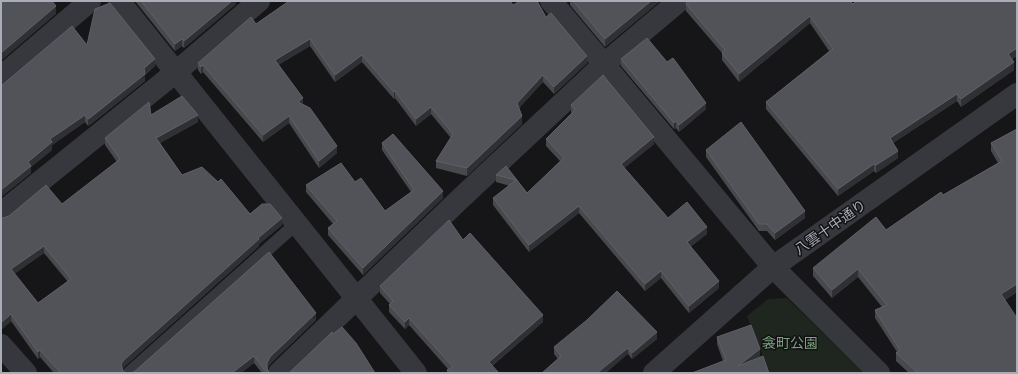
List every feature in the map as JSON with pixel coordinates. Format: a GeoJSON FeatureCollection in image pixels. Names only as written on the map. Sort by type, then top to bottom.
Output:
{"type":"FeatureCollection","features":[{"type":"Feature","properties":{"kind":"street"},"geometry":{"type":"LineString","coordinates":[[1,77],[90,1]]}},
{"type":"Feature","properties":{"kind":"street"},"geometry":{"type":"LineString","coordinates":[[119,1],[416,373]]}},
{"type":"Feature","properties":{"kind":"street"},"geometry":{"type":"LineString","coordinates":[[1,213],[176,72],[259,1]]}},
{"type":"Feature","properties":{"kind":"street"},"geometry":{"type":"LineString","coordinates":[[552,1],[603,65],[773,267],[879,373]]}},
{"type":"Feature","properties":{"kind":"street"},"geometry":{"type":"LineString","coordinates":[[279,373],[356,298],[603,65],[679,1]]}},
{"type":"Feature","properties":{"kind":"street","name":"八雲十中通り"},"geometry":{"type":"LineString","coordinates":[[654,373],[773,267],[1017,94]]}},
{"type":"Feature","properties":{"kind":"street"},"geometry":{"type":"LineString","coordinates":[[1,345],[26,373]]}},
{"type":"Feature","properties":{"kind":"lane"},"geometry":{"type":"LineString","coordinates":[[129,373],[296,224]]}},
{"type":"Feature","properties":{"kind":"green space","name":"衾町公園"},"geometry":{"type":"Polygon","coordinates":[[[787,298],[863,373],[770,373],[747,316],[768,299],[787,298]]]}},
{"type":"Feature","properties":{"kind":"building"},"geometry":{"type":"Polygon","coordinates":[[[1,1],[52,1],[56,6],[1,53],[1,1]]]}},
{"type":"Feature","properties":{"kind":"building"},"geometry":{"type":"Polygon","coordinates":[[[141,1],[232,1],[184,41],[182,39],[175,44],[141,1]]]}},
{"type":"Feature","properties":{"kind":"building"},"geometry":{"type":"Polygon","coordinates":[[[289,1],[510,1],[513,5],[520,1],[537,1],[546,17],[551,13],[587,56],[554,87],[543,75],[517,103],[522,116],[467,168],[436,161],[453,134],[431,107],[416,119],[395,91],[394,92],[362,55],[335,75],[310,39],[275,60],[303,98],[298,102],[310,108],[337,146],[319,161],[289,116],[263,135],[203,65],[201,67],[198,63],[251,17],[256,24],[289,1]]]}},
{"type":"Feature","properties":{"kind":"building"},"geometry":{"type":"Polygon","coordinates":[[[573,1],[651,1],[605,39],[573,1]]]}},
{"type":"Feature","properties":{"kind":"building"},"geometry":{"type":"Polygon","coordinates":[[[688,1],[850,1],[853,4],[856,1],[1017,1],[1017,48],[1008,54],[1014,62],[961,99],[957,94],[890,138],[898,151],[876,165],[874,164],[838,189],[766,102],[833,49],[810,16],[739,74],[722,53],[725,50],[686,4],[688,1]]]}},
{"type":"Feature","properties":{"kind":"building"},"geometry":{"type":"Polygon","coordinates":[[[110,3],[155,59],[144,68],[145,74],[91,117],[88,119],[85,115],[50,139],[52,142],[28,162],[31,166],[1,190],[1,86],[72,26],[87,45],[95,9],[110,3]]]}},
{"type":"Feature","properties":{"kind":"building"},"geometry":{"type":"Polygon","coordinates":[[[647,38],[667,62],[673,58],[706,103],[679,125],[676,121],[674,123],[621,59],[647,38]]]}},
{"type":"Feature","properties":{"kind":"building"},"geometry":{"type":"Polygon","coordinates":[[[603,75],[654,137],[621,164],[668,218],[687,202],[707,227],[687,242],[719,281],[689,306],[661,271],[645,284],[579,206],[529,245],[493,198],[516,180],[496,175],[506,166],[527,193],[564,158],[546,139],[575,110],[571,105],[603,75]]]}},
{"type":"Feature","properties":{"kind":"building"},"geometry":{"type":"Polygon","coordinates":[[[182,96],[198,115],[156,138],[182,175],[202,167],[218,182],[221,179],[250,214],[262,204],[270,204],[282,218],[124,360],[121,364],[123,371],[126,373],[61,373],[40,350],[38,352],[11,314],[2,322],[1,321],[1,218],[9,216],[46,185],[62,204],[120,159],[105,138],[149,102],[151,115],[182,96]],[[44,246],[11,269],[38,303],[71,279],[44,246]]]}},
{"type":"Feature","properties":{"kind":"building"},"geometry":{"type":"Polygon","coordinates":[[[741,122],[805,211],[775,233],[767,224],[759,224],[706,150],[741,122]]]}},
{"type":"Feature","properties":{"kind":"building"},"geometry":{"type":"Polygon","coordinates":[[[1017,129],[1017,284],[1001,294],[1017,318],[1017,373],[918,373],[896,353],[900,350],[875,310],[887,305],[858,269],[832,290],[813,268],[876,217],[886,230],[941,192],[943,195],[1002,161],[991,143],[1017,129]]]}},
{"type":"Feature","properties":{"kind":"building"},"geometry":{"type":"Polygon","coordinates":[[[393,134],[443,191],[363,268],[328,228],[337,221],[306,185],[341,163],[355,182],[361,178],[385,211],[414,190],[382,143],[393,134]]]}},
{"type":"Feature","properties":{"kind":"building"},"geometry":{"type":"Polygon","coordinates":[[[449,220],[463,240],[470,233],[543,315],[489,362],[499,373],[449,373],[447,370],[453,367],[409,318],[405,322],[389,305],[393,301],[380,286],[449,220]]]}},
{"type":"Feature","properties":{"kind":"building"},"geometry":{"type":"Polygon","coordinates":[[[269,252],[316,313],[270,357],[267,363],[269,373],[267,373],[254,356],[232,373],[129,373],[134,372],[269,252]]]}},
{"type":"Feature","properties":{"kind":"building"},"geometry":{"type":"Polygon","coordinates":[[[617,291],[657,332],[632,353],[628,348],[597,373],[542,373],[561,356],[554,347],[587,320],[617,291]]]}},
{"type":"Feature","properties":{"kind":"building"},"geometry":{"type":"Polygon","coordinates":[[[751,325],[760,349],[738,366],[763,356],[769,373],[692,373],[726,360],[717,337],[751,325]]]}},
{"type":"Feature","properties":{"kind":"building"},"geometry":{"type":"Polygon","coordinates":[[[342,327],[356,343],[375,373],[289,373],[332,332],[333,334],[342,327]]]}}]}
